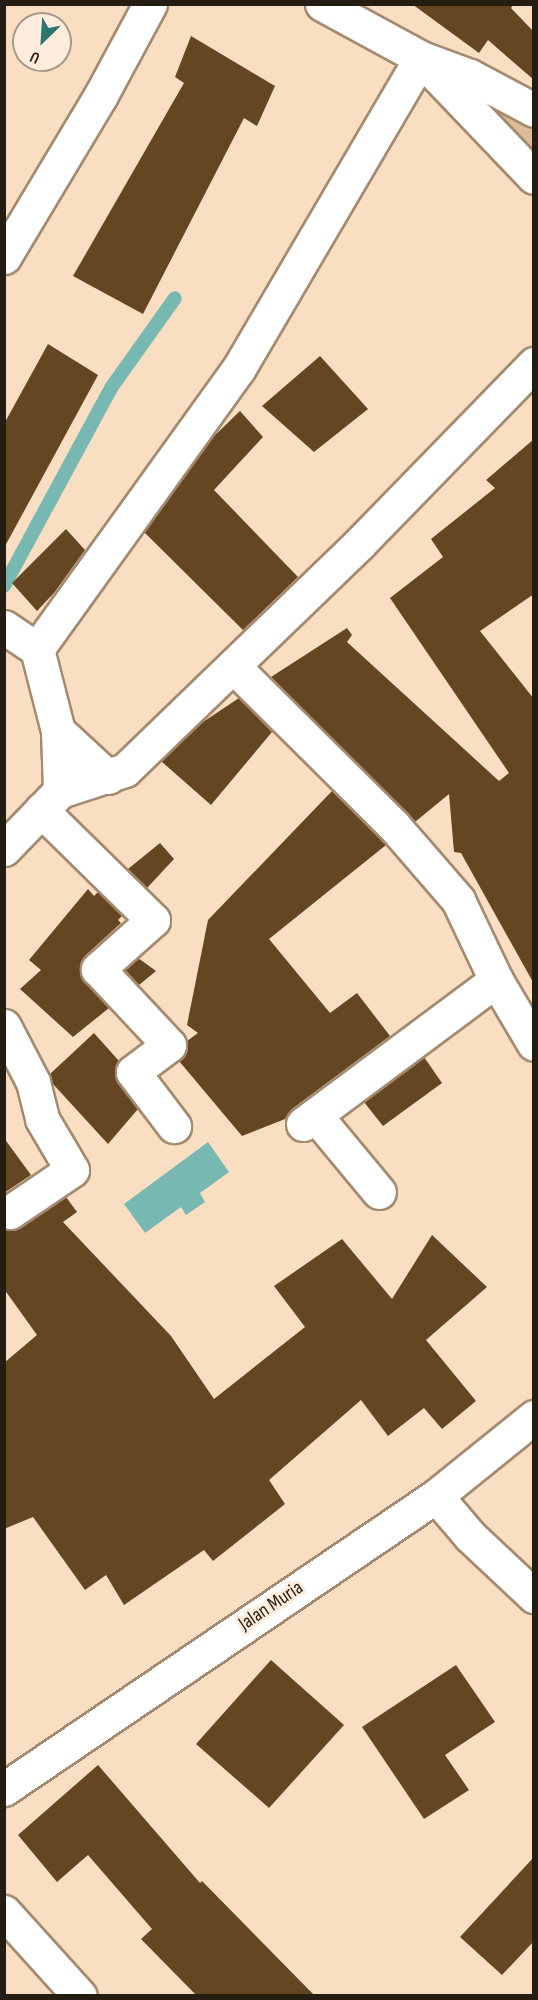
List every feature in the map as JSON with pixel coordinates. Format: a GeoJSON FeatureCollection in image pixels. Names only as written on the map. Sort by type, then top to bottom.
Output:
{"type":"FeatureCollection","features":[{"type":"Feature","properties":{"kind":"street"},"geometry":{"type":"LineString","coordinates":[[4,257],[101,95],[150,4]]}},
{"type":"Feature","properties":{"kind":"street"},"geometry":{"type":"LineString","coordinates":[[322,4],[359,13],[420,58],[534,177]]}},
{"type":"Feature","properties":{"kind":"street"},"geometry":{"type":"LineString","coordinates":[[420,58],[470,76],[534,110]]}},
{"type":"Feature","properties":{"kind":"street"},"geometry":{"type":"LineString","coordinates":[[37,649],[239,368],[420,58]]}},
{"type":"Feature","properties":{"kind":"street"},"geometry":{"type":"LineString","coordinates":[[4,849],[51,801],[125,770],[360,543],[534,364]]}},
{"type":"Feature","properties":{"kind":"street"},"geometry":{"type":"LineString","coordinates":[[4,627],[37,649],[58,731],[51,801],[153,920],[98,969],[169,1045],[133,1072],[174,1126]]}},
{"type":"Feature","properties":{"kind":"street"},"geometry":{"type":"LineString","coordinates":[[233,666],[394,826],[458,900],[496,980],[534,1044]]}},
{"type":"Feature","properties":{"kind":"street"},"geometry":{"type":"LineString","coordinates":[[58,731],[108,777]]}},
{"type":"Feature","properties":{"kind":"street"},"geometry":{"type":"LineString","coordinates":[[379,1192],[309,1119],[496,980]]}},
{"type":"Feature","properties":{"kind":"street"},"geometry":{"type":"LineString","coordinates":[[4,1026],[33,1082],[42,1119],[72,1170],[10,1212]]}},
{"type":"Feature","properties":{"kind":"street","name":"Jalan Muria"},"geometry":{"type":"LineString","coordinates":[[4,1789],[436,1496],[534,1417]]}},
{"type":"Feature","properties":{"kind":"street"},"geometry":{"type":"LineString","coordinates":[[436,1496],[470,1536],[534,1596]]}},
{"type":"Feature","properties":{"kind":"street"},"geometry":{"type":"LineString","coordinates":[[4,1911],[80,1995]]}},
{"type":"Feature","properties":{"kind":"shaded area"},"geometry":{"type":"Polygon","coordinates":[[[460,84],[533,115],[533,170],[460,84]]]}},
{"type":"Feature","properties":{"kind":"water"},"geometry":{"type":"Polygon","coordinates":[[[208,1142],[229,1172],[200,1193],[205,1202],[186,1215],[181,1207],[145,1233],[124,1204],[208,1142]]]}},
{"type":"Feature","properties":{"kind":"building"},"geometry":{"type":"Polygon","coordinates":[[[412,4],[514,4],[511,8],[534,32],[534,80],[488,40],[479,53],[412,4]]]}},
{"type":"Feature","properties":{"kind":"building"},"geometry":{"type":"Polygon","coordinates":[[[191,36],[275,86],[257,126],[244,118],[143,314],[73,276],[184,83],[175,77],[191,36]]]}},
{"type":"Feature","properties":{"kind":"building"},"geometry":{"type":"Polygon","coordinates":[[[48,344],[98,375],[4,548],[4,424],[48,344]]]}},
{"type":"Feature","properties":{"kind":"building"},"geometry":{"type":"Polygon","coordinates":[[[320,356],[368,409],[314,452],[262,406],[320,356]]]}},
{"type":"Feature","properties":{"kind":"building"},"geometry":{"type":"Polygon","coordinates":[[[240,411],[263,437],[214,490],[298,577],[243,630],[144,532],[209,441],[240,411]]]}},
{"type":"Feature","properties":{"kind":"building"},"geometry":{"type":"Polygon","coordinates":[[[534,439],[534,594],[480,631],[534,699],[534,984],[461,853],[454,852],[449,794],[415,822],[271,677],[347,628],[352,635],[347,642],[499,781],[509,773],[390,598],[443,557],[431,539],[495,488],[486,480],[534,439]]]}},
{"type":"Feature","properties":{"kind":"building"},"geometry":{"type":"Polygon","coordinates":[[[66,529],[85,550],[54,593],[37,611],[12,583],[66,529]]]}},
{"type":"Feature","properties":{"kind":"building"},"geometry":{"type":"Polygon","coordinates":[[[239,698],[272,732],[211,805],[161,761],[200,724],[239,698]]]}},
{"type":"Feature","properties":{"kind":"building"},"geometry":{"type":"Polygon","coordinates":[[[332,791],[386,845],[269,939],[330,1013],[357,993],[390,1036],[292,1109],[285,1119],[242,1136],[179,1061],[186,1052],[187,1041],[198,1033],[187,1025],[208,920],[332,791]]]}},
{"type":"Feature","properties":{"kind":"building"},"geometry":{"type":"Polygon","coordinates":[[[160,843],[174,859],[147,888],[128,869],[160,843]]]}},
{"type":"Feature","properties":{"kind":"building"},"geometry":{"type":"Polygon","coordinates":[[[88,889],[94,896],[98,892],[122,916],[118,920],[121,923],[86,955],[80,964],[80,974],[84,981],[109,1008],[73,1037],[20,989],[41,970],[29,960],[88,889]]]}},
{"type":"Feature","properties":{"kind":"building"},"geometry":{"type":"Polygon","coordinates":[[[138,958],[156,971],[139,985],[125,970],[138,958]]]}},
{"type":"Feature","properties":{"kind":"building"},"geometry":{"type":"Polygon","coordinates":[[[94,1033],[119,1061],[115,1075],[138,1109],[108,1144],[53,1084],[50,1074],[94,1033]]]}},
{"type":"Feature","properties":{"kind":"building"},"geometry":{"type":"Polygon","coordinates":[[[424,1057],[442,1083],[383,1126],[364,1102],[424,1057]]]}},
{"type":"Feature","properties":{"kind":"building"},"geometry":{"type":"Polygon","coordinates":[[[4,1138],[31,1175],[4,1193],[4,1138]]]}},
{"type":"Feature","properties":{"kind":"building"},"geometry":{"type":"Polygon","coordinates":[[[66,1197],[77,1212],[63,1222],[171,1336],[214,1399],[305,1327],[274,1286],[342,1239],[392,1299],[432,1235],[487,1287],[426,1340],[476,1401],[442,1429],[424,1408],[388,1436],[361,1400],[269,1480],[285,1504],[213,1561],[204,1550],[124,1605],[106,1575],[85,1590],[33,1517],[4,1529],[4,1363],[37,1335],[4,1289],[4,1229],[21,1228],[66,1197]]]}},
{"type":"Feature","properties":{"kind":"building"},"geometry":{"type":"Polygon","coordinates":[[[271,1660],[344,1725],[269,1808],[196,1744],[271,1660]]]}},
{"type":"Feature","properties":{"kind":"building"},"geometry":{"type":"Polygon","coordinates":[[[456,1665],[495,1722],[445,1755],[469,1790],[424,1819],[362,1727],[456,1665]]]}},
{"type":"Feature","properties":{"kind":"building"},"geometry":{"type":"Polygon","coordinates":[[[98,1765],[200,1883],[202,1881],[314,1995],[196,1995],[141,1939],[152,1929],[88,1855],[57,1882],[18,1835],[98,1765]]]}},
{"type":"Feature","properties":{"kind":"building"},"geometry":{"type":"Polygon","coordinates":[[[534,1857],[534,1941],[502,1975],[460,1937],[534,1857]]]}},
{"type":"Feature","properties":{"kind":"waterway"},"geometry":{"type":"LineString","coordinates":[[4,586],[111,388],[175,298]]}}]}
